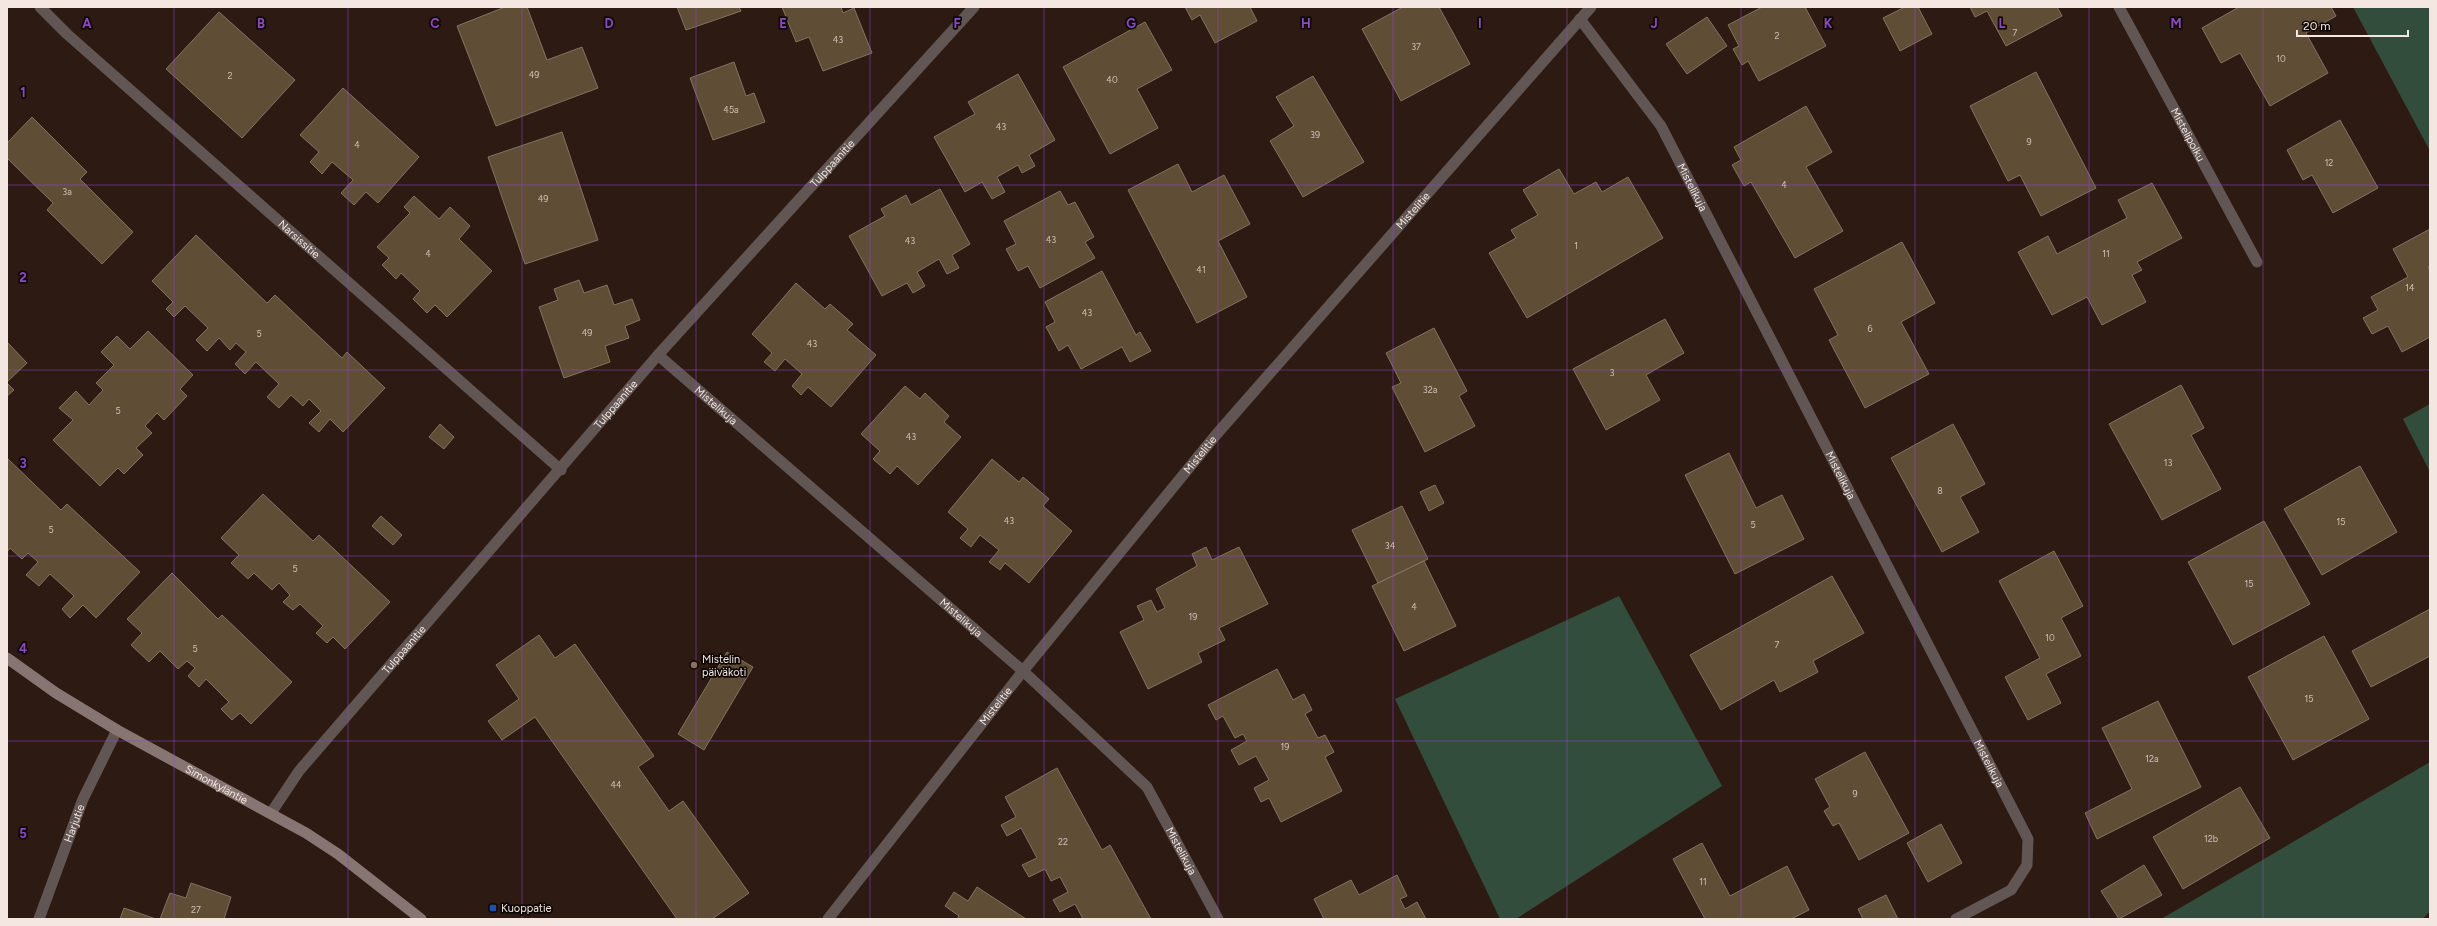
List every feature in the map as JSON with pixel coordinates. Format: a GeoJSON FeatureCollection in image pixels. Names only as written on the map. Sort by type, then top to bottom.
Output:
{"type":"FeatureCollection","features":[{"type":"Feature","properties":{"kind":"main road","name":"Simonkyläntie"},"geometry":{"type":"LineString","coordinates":[[7,658],[56,693],[116,730],[271,813],[338,854],[421,919]]}},
{"type":"Feature","properties":{"kind":"street","name":"Narsissitie"},"geometry":{"type":"LineString","coordinates":[[40,7],[67,34],[561,470]]}},
{"type":"Feature","properties":{"kind":"street","name":"Tulppaanitie"},"geometry":{"type":"LineString","coordinates":[[271,813],[299,771],[561,470],[658,355],[974,7]]}},
{"type":"Feature","properties":{"kind":"street","name":"Mistelitie"},"geometry":{"type":"LineString","coordinates":[[828,919],[1023,671],[1215,436],[1591,7]]}},
{"type":"Feature","properties":{"kind":"street","name":"Mistelipolku"},"geometry":{"type":"LineString","coordinates":[[2119,7],[2257,262]]}},
{"type":"Feature","properties":{"kind":"street","name":"Mistelikuja"},"geometry":{"type":"LineString","coordinates":[[1580,20],[1661,126],[2028,839],[2027,865],[2011,890],[1956,919]]}},
{"type":"Feature","properties":{"kind":"street","name":"Mistelikuja"},"geometry":{"type":"LineString","coordinates":[[658,355],[1023,671],[1148,787],[1218,919]]}},
{"type":"Feature","properties":{"kind":"street","name":"Harjutie"},"geometry":{"type":"LineString","coordinates":[[39,919],[86,792],[116,730]]}},
{"type":"Feature","properties":{"kind":"green space"},"geometry":{"type":"Polygon","coordinates":[[[2353,7],[2430,7],[2430,151],[2353,7]]]}},
{"type":"Feature","properties":{"kind":"green space"},"geometry":{"type":"Polygon","coordinates":[[[2430,404],[2430,472],[2403,419],[2430,404]]]}},
{"type":"Feature","properties":{"kind":"green space"},"geometry":{"type":"Polygon","coordinates":[[[1619,596],[1722,786],[1516,919],[1500,919],[1395,699],[1619,596]]]}},
{"type":"Feature","properties":{"kind":"green space"},"geometry":{"type":"Polygon","coordinates":[[[2430,762],[2430,911],[2423,919],[2161,919],[2430,762]]]}},
{"type":"Feature","properties":{"kind":"building"},"geometry":{"type":"Polygon","coordinates":[[[505,7],[527,7],[547,60],[582,47],[598,88],[496,126],[457,26],[505,7]]]}},
{"type":"Feature","properties":{"kind":"building"},"geometry":{"type":"Polygon","coordinates":[[[677,7],[739,7],[741,11],[686,30],[677,7]]]}},
{"type":"Feature","properties":{"kind":"building"},"geometry":{"type":"Polygon","coordinates":[[[782,7],[841,7],[843,13],[854,8],[872,53],[823,71],[809,37],[796,42],[782,7]]]}},
{"type":"Feature","properties":{"kind":"building"},"geometry":{"type":"Polygon","coordinates":[[[1185,7],[1250,7],[1257,21],[1215,43],[1200,15],[1192,20],[1185,7]]]}},
{"type":"Feature","properties":{"kind":"building"},"geometry":{"type":"Polygon","coordinates":[[[1403,7],[1439,7],[1470,64],[1401,101],[1362,29],[1403,7]]]}},
{"type":"Feature","properties":{"kind":"building"},"geometry":{"type":"Polygon","coordinates":[[[1762,7],[1805,7],[1826,46],[1759,81],[1748,61],[1742,65],[1733,49],[1739,46],[1728,25],[1762,7]]]}},
{"type":"Feature","properties":{"kind":"building"},"geometry":{"type":"Polygon","coordinates":[[[1905,7],[1918,7],[1932,34],[1900,51],[1883,18],[1905,7]]]}},
{"type":"Feature","properties":{"kind":"building"},"geometry":{"type":"Polygon","coordinates":[[[1970,7],[2057,7],[2062,16],[2006,46],[1987,11],[1975,17],[1970,7]]]}},
{"type":"Feature","properties":{"kind":"building"},"geometry":{"type":"Polygon","coordinates":[[[2239,7],[2331,7],[2336,16],[2306,33],[2328,73],[2270,106],[2240,53],[2221,63],[2202,28],[2239,7]]]}},
{"type":"Feature","properties":{"kind":"building"},"geometry":{"type":"Polygon","coordinates":[[[219,12],[295,80],[242,138],[166,69],[219,12]]]}},
{"type":"Feature","properties":{"kind":"building"},"geometry":{"type":"Polygon","coordinates":[[[1707,17],[1727,46],[1687,74],[1666,44],[1707,17]]]}},
{"type":"Feature","properties":{"kind":"building"},"geometry":{"type":"Polygon","coordinates":[[[1145,22],[1172,70],[1137,89],[1158,128],[1110,154],[1063,67],[1145,22]]]}},
{"type":"Feature","properties":{"kind":"building"},"geometry":{"type":"Polygon","coordinates":[[[734,62],[746,96],[754,93],[765,122],[713,140],[690,78],[734,62]]]}},
{"type":"Feature","properties":{"kind":"building"},"geometry":{"type":"Polygon","coordinates":[[[2036,72],[2096,188],[2041,216],[2020,175],[2008,181],[1970,106],[2036,72]]]}},
{"type":"Feature","properties":{"kind":"building"},"geometry":{"type":"Polygon","coordinates":[[[1018,74],[1055,140],[1029,155],[1035,166],[1022,173],[1018,165],[997,177],[1005,192],[992,199],[982,182],[965,192],[934,137],[975,114],[968,102],[1018,74]]]}},
{"type":"Feature","properties":{"kind":"building"},"geometry":{"type":"Polygon","coordinates":[[[1313,76],[1364,162],[1303,197],[1270,141],[1294,126],[1276,97],[1313,76]]]}},
{"type":"Feature","properties":{"kind":"building"},"geometry":{"type":"Polygon","coordinates":[[[343,88],[419,157],[378,203],[366,192],[354,205],[341,193],[353,180],[332,162],[322,174],[310,162],[319,152],[300,135],[343,88]]]}},
{"type":"Feature","properties":{"kind":"building"},"geometry":{"type":"Polygon","coordinates":[[[1806,106],[1832,152],[1806,167],[1843,231],[1795,258],[1751,182],[1744,186],[1732,165],[1741,160],[1734,147],[1806,106]]]}},
{"type":"Feature","properties":{"kind":"building"},"geometry":{"type":"Polygon","coordinates":[[[32,117],[87,172],[80,179],[133,232],[102,264],[47,210],[53,203],[7,158],[7,143],[32,117]]]}},
{"type":"Feature","properties":{"kind":"building"},"geometry":{"type":"Polygon","coordinates":[[[2340,120],[2378,188],[2333,213],[2312,175],[2303,180],[2287,150],[2340,120]]]}},
{"type":"Feature","properties":{"kind":"building"},"geometry":{"type":"Polygon","coordinates":[[[562,132],[598,240],[525,264],[488,157],[562,132]]]}},
{"type":"Feature","properties":{"kind":"building"},"geometry":{"type":"Polygon","coordinates":[[[1178,164],[1192,192],[1224,175],[1250,224],[1218,241],[1247,297],[1197,323],[1128,190],[1178,164]]]}},
{"type":"Feature","properties":{"kind":"building"},"geometry":{"type":"Polygon","coordinates":[[[1559,169],[1574,194],[1596,182],[1602,192],[1628,177],[1663,238],[1527,318],[1489,253],[1516,238],[1511,230],[1538,215],[1523,190],[1559,169]]]}},
{"type":"Feature","properties":{"kind":"building"},"geometry":{"type":"Polygon","coordinates":[[[2152,183],[2182,238],[2137,262],[2142,270],[2132,275],[2146,302],[2102,325],[2087,297],[2052,315],[2018,252],[2048,236],[2057,254],[2127,218],[2118,200],[2152,183]]]}},
{"type":"Feature","properties":{"kind":"building"},"geometry":{"type":"Polygon","coordinates":[[[940,189],[970,244],[952,255],[959,268],[947,274],[939,259],[917,272],[925,286],[913,293],[907,283],[882,296],[849,236],[885,216],[881,209],[906,195],[911,205],[940,189]]]}},
{"type":"Feature","properties":{"kind":"building"},"geometry":{"type":"Polygon","coordinates":[[[1060,191],[1068,205],[1075,202],[1094,237],[1085,242],[1095,258],[1040,288],[1028,266],[1018,271],[1006,249],[1016,244],[1004,221],[1060,191]]]}},
{"type":"Feature","properties":{"kind":"building"},"geometry":{"type":"Polygon","coordinates":[[[414,196],[439,219],[450,207],[470,226],[459,239],[492,271],[447,317],[435,305],[427,313],[413,299],[420,291],[401,273],[396,279],[382,265],[389,258],[377,247],[410,213],[404,207],[414,196]]]}},
{"type":"Feature","properties":{"kind":"building"},"geometry":{"type":"Polygon","coordinates":[[[2430,229],[2430,266],[2428,267],[2430,271],[2430,337],[2402,352],[2388,326],[2372,334],[2363,318],[2378,310],[2371,297],[2408,277],[2393,249],[2430,229]]]}},
{"type":"Feature","properties":{"kind":"building"},"geometry":{"type":"Polygon","coordinates":[[[196,235],[267,303],[275,295],[342,358],[347,352],[385,388],[343,432],[330,419],[319,432],[309,423],[321,411],[309,399],[303,406],[291,395],[279,408],[267,397],[279,384],[256,362],[245,374],[235,364],[246,352],[236,343],[230,350],[219,338],[207,351],[196,340],[208,328],[185,306],[174,317],[166,309],[173,302],[152,281],[196,235]]]}},
{"type":"Feature","properties":{"kind":"building"},"geometry":{"type":"Polygon","coordinates":[[[1902,242],[1935,303],[1901,322],[1929,374],[1865,408],[1829,340],[1838,335],[1814,289],[1902,242]]]}},
{"type":"Feature","properties":{"kind":"building"},"geometry":{"type":"Polygon","coordinates":[[[1102,271],[1136,335],[1140,332],[1151,351],[1130,362],[1122,347],[1081,369],[1068,345],[1059,351],[1046,327],[1055,322],[1045,302],[1102,271]]]}},
{"type":"Feature","properties":{"kind":"building"},"geometry":{"type":"Polygon","coordinates":[[[579,280],[584,293],[607,285],[614,305],[632,299],[640,320],[625,326],[629,338],[605,346],[610,362],[564,378],[539,307],[558,300],[554,289],[579,280]]]}},
{"type":"Feature","properties":{"kind":"building"},"geometry":{"type":"Polygon","coordinates":[[[796,283],[825,309],[830,304],[853,324],[847,330],[876,355],[831,407],[808,387],[801,395],[792,386],[802,374],[785,359],[775,371],[764,362],[772,353],[752,334],[796,283]]]}},
{"type":"Feature","properties":{"kind":"building"},"geometry":{"type":"Polygon","coordinates":[[[1665,319],[1684,353],[1646,375],[1660,400],[1606,430],[1573,369],[1665,319]]]}},
{"type":"Feature","properties":{"kind":"building"},"geometry":{"type":"Polygon","coordinates":[[[1434,328],[1467,391],[1459,396],[1475,426],[1425,452],[1392,387],[1401,383],[1386,353],[1434,328]]]}},
{"type":"Feature","properties":{"kind":"building"},"geometry":{"type":"Polygon","coordinates":[[[148,331],[193,375],[180,389],[187,396],[164,420],[157,413],[145,426],[152,433],[136,448],[143,455],[124,474],[118,468],[100,486],[53,440],[73,420],[59,408],[76,391],[89,405],[103,390],[96,383],[114,365],[101,352],[117,336],[130,349],[148,331]]]}},
{"type":"Feature","properties":{"kind":"building"},"geometry":{"type":"Polygon","coordinates":[[[7,342],[27,363],[7,382],[7,342]]]}},
{"type":"Feature","properties":{"kind":"building"},"geometry":{"type":"Polygon","coordinates":[[[7,383],[14,390],[7,396],[7,383]]]}},
{"type":"Feature","properties":{"kind":"building"},"geometry":{"type":"Polygon","coordinates":[[[2181,385],[2204,428],[2191,435],[2221,489],[2162,520],[2109,424],[2181,385]]]}},
{"type":"Feature","properties":{"kind":"building"},"geometry":{"type":"Polygon","coordinates":[[[905,386],[920,399],[925,393],[949,416],[944,422],[961,437],[918,485],[897,466],[890,474],[873,459],[880,451],[861,434],[905,386]]]}},
{"type":"Feature","properties":{"kind":"building"},"geometry":{"type":"Polygon","coordinates":[[[440,424],[454,437],[444,449],[429,437],[440,424]]]}},
{"type":"Feature","properties":{"kind":"building"},"geometry":{"type":"Polygon","coordinates":[[[1953,424],[1985,484],[1960,497],[1979,532],[1942,552],[1891,458],[1953,424]]]}},
{"type":"Feature","properties":{"kind":"building"},"geometry":{"type":"Polygon","coordinates":[[[1729,453],[1756,508],[1782,495],[1804,539],[1735,574],[1685,475],[1729,453]]]}},
{"type":"Feature","properties":{"kind":"building"},"geometry":{"type":"Polygon","coordinates":[[[7,458],[61,510],[67,504],[140,572],[96,618],[83,605],[70,618],[62,609],[74,596],[50,574],[39,586],[26,575],[38,562],[28,553],[22,559],[10,548],[7,552],[7,458]]]}},
{"type":"Feature","properties":{"kind":"building"},"geometry":{"type":"Polygon","coordinates":[[[992,459],[1019,482],[1023,477],[1049,499],[1043,506],[1072,531],[1029,583],[1005,563],[1000,570],[989,562],[999,550],[980,535],[971,547],[960,538],[968,529],[948,512],[992,459]]]}},
{"type":"Feature","properties":{"kind":"building"},"geometry":{"type":"Polygon","coordinates":[[[2360,466],[2397,532],[2322,575],[2284,509],[2360,466]]]}},
{"type":"Feature","properties":{"kind":"building"},"geometry":{"type":"Polygon","coordinates":[[[1435,485],[1444,503],[1429,511],[1420,492],[1435,485]]]}},
{"type":"Feature","properties":{"kind":"building"},"geometry":{"type":"Polygon","coordinates":[[[263,494],[313,541],[319,535],[390,602],[345,649],[333,637],[327,643],[316,633],[323,626],[300,604],[293,610],[283,602],[290,595],[279,583],[272,590],[254,573],[248,579],[231,563],[239,555],[221,538],[263,494]]]}},
{"type":"Feature","properties":{"kind":"building"},"geometry":{"type":"Polygon","coordinates":[[[1402,506],[1428,559],[1378,583],[1352,530],[1402,506]]]}},
{"type":"Feature","properties":{"kind":"building"},"geometry":{"type":"Polygon","coordinates":[[[381,516],[402,535],[393,545],[372,526],[381,516]]]}},
{"type":"Feature","properties":{"kind":"building"},"geometry":{"type":"Polygon","coordinates":[[[2264,521],[2310,604],[2233,645],[2188,562],[2264,521]]]}},
{"type":"Feature","properties":{"kind":"building"},"geometry":{"type":"Polygon","coordinates":[[[1206,547],[1212,560],[1239,547],[1268,604],[1219,628],[1225,640],[1198,653],[1202,662],[1148,689],[1120,632],[1144,620],[1137,606],[1151,600],[1157,612],[1165,608],[1156,589],[1197,566],[1192,554],[1206,547]]]}},
{"type":"Feature","properties":{"kind":"building"},"geometry":{"type":"Polygon","coordinates":[[[2054,551],[2083,606],[2061,618],[2081,656],[2046,674],[2061,703],[2028,720],[2005,677],[2040,658],[1999,581],[2054,551]]]}},
{"type":"Feature","properties":{"kind":"building"},"geometry":{"type":"Polygon","coordinates":[[[1424,561],[1456,626],[1404,651],[1372,586],[1424,561]]]}},
{"type":"Feature","properties":{"kind":"building"},"geometry":{"type":"Polygon","coordinates":[[[172,573],[218,619],[222,615],[292,682],[251,724],[240,713],[232,720],[221,709],[229,702],[206,679],[199,687],[188,676],[195,668],[187,661],[178,669],[160,651],[149,662],[131,645],[142,633],[127,619],[172,573]]]}},
{"type":"Feature","properties":{"kind":"building"},"geometry":{"type":"Polygon","coordinates":[[[1832,576],[1864,633],[1813,661],[1818,672],[1780,692],[1774,680],[1721,710],[1690,655],[1832,576]]]}},
{"type":"Feature","properties":{"kind":"building"},"geometry":{"type":"Polygon","coordinates":[[[2430,609],[2430,656],[2371,687],[2352,651],[2430,609]]]}},
{"type":"Feature","properties":{"kind":"building"},"geometry":{"type":"Polygon","coordinates":[[[539,635],[555,658],[575,644],[654,756],[638,767],[669,811],[683,801],[749,893],[712,919],[677,919],[535,717],[502,740],[488,721],[519,699],[496,665],[539,635]]]}},
{"type":"Feature","properties":{"kind":"building"},"geometry":{"type":"Polygon","coordinates":[[[2324,636],[2369,719],[2293,760],[2248,677],[2324,636]]]}},
{"type":"Feature","properties":{"kind":"building"},"geometry":{"type":"Polygon","coordinates":[[[727,652],[753,667],[704,750],[678,734],[727,652]]]}},
{"type":"Feature","properties":{"kind":"building"},"geometry":{"type":"Polygon","coordinates":[[[1277,669],[1293,700],[1304,694],[1312,710],[1305,714],[1318,738],[1325,735],[1334,752],[1325,757],[1342,791],[1281,822],[1269,798],[1261,802],[1254,788],[1269,780],[1256,756],[1239,765],[1231,750],[1247,741],[1243,734],[1235,738],[1223,716],[1216,720],[1208,705],[1277,669]]]}},
{"type":"Feature","properties":{"kind":"building"},"geometry":{"type":"Polygon","coordinates":[[[2158,701],[2201,787],[2097,839],[2085,813],[2132,789],[2102,728],[2158,701]]]}},
{"type":"Feature","properties":{"kind":"building"},"geometry":{"type":"Polygon","coordinates":[[[1865,752],[1909,833],[1859,860],[1839,823],[1833,826],[1824,811],[1830,807],[1815,779],[1865,752]]]}},
{"type":"Feature","properties":{"kind":"building"},"geometry":{"type":"Polygon","coordinates":[[[1057,768],[1102,850],[1110,845],[1151,919],[1083,919],[1075,904],[1060,912],[1053,900],[1068,892],[1060,877],[1051,881],[1045,869],[1029,877],[1022,865],[1037,858],[1021,828],[1007,836],[1001,825],[1016,817],[1005,797],[1057,768]]]}},
{"type":"Feature","properties":{"kind":"building"},"geometry":{"type":"Polygon","coordinates":[[[2240,787],[2270,838],[2183,889],[2153,837],[2240,787]]]}},
{"type":"Feature","properties":{"kind":"building"},"geometry":{"type":"Polygon","coordinates":[[[1941,824],[1962,863],[1928,882],[1907,843],[1941,824]]]}},
{"type":"Feature","properties":{"kind":"building"},"geometry":{"type":"Polygon","coordinates":[[[1702,843],[1730,896],[1787,866],[1809,910],[1791,919],[1705,919],[1673,859],[1702,843]]]}},
{"type":"Feature","properties":{"kind":"building"},"geometry":{"type":"Polygon","coordinates":[[[2144,865],[2162,895],[2119,919],[2101,891],[2144,865]]]}},
{"type":"Feature","properties":{"kind":"building"},"geometry":{"type":"Polygon","coordinates":[[[1397,875],[1407,896],[1400,899],[1405,909],[1417,902],[1426,919],[1324,919],[1314,899],[1351,880],[1359,895],[1397,875]]]}},
{"type":"Feature","properties":{"kind":"building"},"geometry":{"type":"Polygon","coordinates":[[[191,883],[231,897],[224,919],[160,919],[170,893],[186,898],[191,883]]]}},
{"type":"Feature","properties":{"kind":"building"},"geometry":{"type":"Polygon","coordinates":[[[977,887],[1026,919],[957,919],[959,916],[945,906],[954,892],[968,901],[977,887]]]}},
{"type":"Feature","properties":{"kind":"building"},"geometry":{"type":"Polygon","coordinates":[[[1886,895],[1898,919],[1863,919],[1858,909],[1886,895]]]}},
{"type":"Feature","properties":{"kind":"building"},"geometry":{"type":"Polygon","coordinates":[[[124,908],[156,919],[120,919],[124,908]]]}},
{"type":"Feature","properties":{"kind":"place","name":"Mistelin päiväkoti"},"geometry":{"type":"Point","coordinates":[694,665]}},
{"type":"Feature","properties":{"kind":"place","name":"Kuoppatie"},"geometry":{"type":"Point","coordinates":[493,908]}}]}
